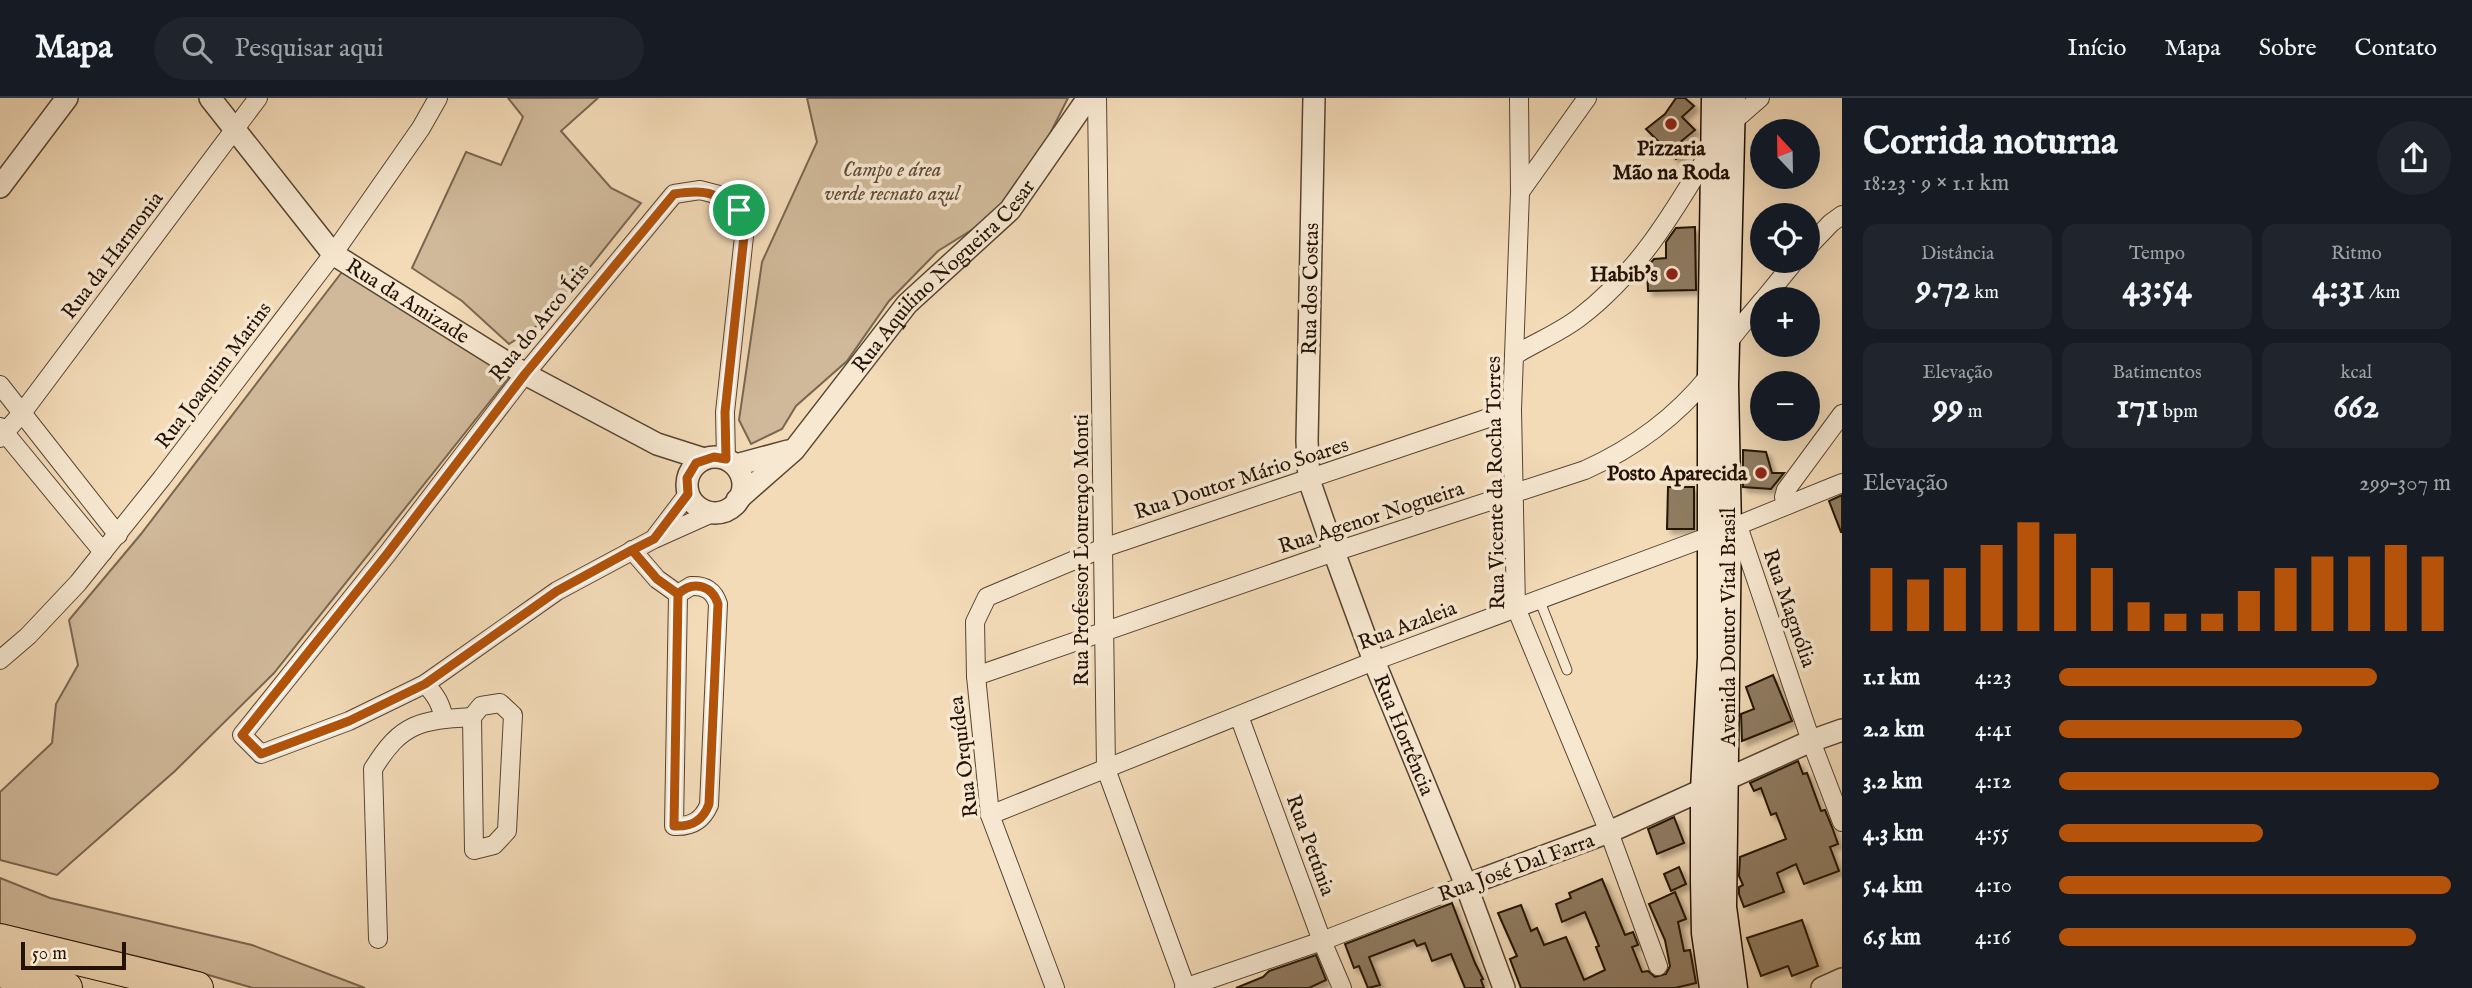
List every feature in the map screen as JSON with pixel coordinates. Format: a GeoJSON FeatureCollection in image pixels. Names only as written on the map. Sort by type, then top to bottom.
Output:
{"type":"FeatureCollection","features":[{"type":"Feature","properties":{"kind":"highway"},"geometry":{"type":"LineString","coordinates":[[0,940],[197,988]]}},
{"type":"Feature","properties":{"kind":"highway"},"geometry":{"type":"LineString","coordinates":[[0,971],[66,988]]}},
{"type":"Feature","properties":{"kind":"main road","name":"Avenida Doutor Vital Brasil"},"geometry":{"type":"LineString","coordinates":[[1712,988],[1704,933],[1703,790],[1709,672],[1726,530],[1710,374],[1714,98]]}},
{"type":"Feature","properties":{"kind":"main road","name":"Avenida Doutor Vital Brasil"},"geometry":{"type":"LineString","coordinates":[[1733,109],[1726,385],[1727,778],[1724,907],[1735,988]]}},
{"type":"Feature","properties":{"kind":"street"},"geometry":{"type":"LineString","coordinates":[[0,187],[67,98]]}},
{"type":"Feature","properties":{"kind":"street","name":"Rua da Amizade"},"geometry":{"type":"LineString","coordinates":[[210,98],[334,254],[525,374],[657,444],[704,459]]}},
{"type":"Feature","properties":{"kind":"street","name":"Rua da Harmonia"},"geometry":{"type":"LineString","coordinates":[[1,432],[22,414],[258,98]]}},
{"type":"Feature","properties":{"kind":"street","name":"Rua Joaquim Marins"},"geometry":{"type":"LineString","coordinates":[[0,660],[28,636],[78,583],[118,534],[334,254],[421,128],[438,98]]}},
{"type":"Feature","properties":{"kind":"street","name":"Rua Aquilino Nogueira Cesar"},"geometry":{"type":"LineString","coordinates":[[737,500],[794,450],[907,304],[1010,210],[1088,98]]}},
{"type":"Feature","properties":{"kind":"street","name":"Rua Professor Lourenço Monti"},"geometry":{"type":"LineString","coordinates":[[1097,98],[1102,633],[1106,769],[1185,988]]}},
{"type":"Feature","properties":{"kind":"street","name":"Rua dos Costas"},"geometry":{"type":"LineString","coordinates":[[1309,480],[1307,441],[1314,98]]}},
{"type":"Feature","properties":{"kind":"street","name":"Rua Vicente da Rocha Torres"},"geometry":{"type":"LineString","coordinates":[[1519,98],[1520,192],[1512,410],[1516,608],[1609,832],[1658,966]]}},
{"type":"Feature","properties":{"kind":"street"},"geometry":{"type":"LineString","coordinates":[[1520,192],[1587,98]]}},
{"type":"Feature","properties":{"kind":"street"},"geometry":{"type":"LineString","coordinates":[[1515,355],[1579,318],[1621,281],[1654,243],[1733,109],[1760,98]]}},
{"type":"Feature","properties":{"kind":"street","name":"Rua do Arco Íris"},"geometry":{"type":"LineString","coordinates":[[425,684],[349,721],[261,754],[242,735],[387,554],[525,374],[674,194],[700,190],[719,195],[739,210],[745,227],[725,412],[731,462]]}},
{"type":"Feature","properties":{"kind":"street"},"geometry":{"type":"LineString","coordinates":[[1820,234],[1842,215]]}},
{"type":"Feature","properties":{"kind":"street","name":"Rua Agenor Nogueira"},"geometry":{"type":"LineString","coordinates":[[1774,287],[1785,273]]}},
{"type":"Feature","properties":{"kind":"street","name":"Rua Agenor Nogueira"},"geometry":{"type":"LineString","coordinates":[[976,676],[1334,552],[1585,470],[1639,442],[1673,415],[1710,374],[1729,342],[1750,316]]}},
{"type":"Feature","properties":{"kind":"street"},"geometry":{"type":"LineString","coordinates":[[0,385],[118,534]]}},
{"type":"Feature","properties":{"kind":"street","name":"Rua Doutor Mário Soares"},"geometry":{"type":"LineString","coordinates":[[987,597],[1103,548],[1512,410]]}},
{"type":"Feature","properties":{"kind":"street"},"geometry":{"type":"LineString","coordinates":[[1787,505],[1784,497],[1786,490],[1839,424]]}},
{"type":"Feature","properties":{"kind":"street"},"geometry":{"type":"LineString","coordinates":[[1,432],[103,552]]}},
{"type":"Feature","properties":{"kind":"street","name":"Rua da Amizade"},"geometry":{"type":"LineString","coordinates":[[657,444],[687,486]]}},
{"type":"Feature","properties":{"kind":"street"},"geometry":{"type":"LineString","coordinates":[[654,539],[687,486],[696,463],[714,457],[731,462],[794,450]]}},
{"type":"Feature","properties":{"kind":"street"},"geometry":{"type":"LineString","coordinates":[[444,719],[435,693],[425,684],[557,591],[654,539],[728,508],[743,492],[744,481],[731,462]]}},
{"type":"Feature","properties":{"kind":"street","name":"Rua Hortência"},"geometry":{"type":"LineString","coordinates":[[1309,480],[1374,661],[1466,885],[1504,988]]}},
{"type":"Feature","properties":{"kind":"street","name":"Rua Azaleia"},"geometry":{"type":"LineString","coordinates":[[990,815],[1374,661],[1726,530],[1842,483]]}},
{"type":"Feature","properties":{"kind":"street"},"geometry":{"type":"LineString","coordinates":[[687,486],[694,504],[702,511],[712,513]]}},
{"type":"Feature","properties":{"kind":"street","name":"Rua Magnólia"},"geometry":{"type":"LineString","coordinates":[[1726,530],[1842,822]]}},
{"type":"Feature","properties":{"kind":"street"},"geometry":{"type":"LineString","coordinates":[[632,550],[657,579],[678,594]]}},
{"type":"Feature","properties":{"kind":"street"},"geometry":{"type":"LineString","coordinates":[[691,586],[705,587],[712,592],[718,604],[709,804],[700,820],[683,827],[674,826],[678,594],[691,586]]}},
{"type":"Feature","properties":{"kind":"street","name":"Rua Orquídea"},"geometry":{"type":"LineString","coordinates":[[987,597],[975,622],[976,676],[990,815],[1055,988]]}},
{"type":"Feature","properties":{"kind":"street"},"geometry":{"type":"LineString","coordinates":[[378,939],[373,769],[386,747],[406,730],[430,720],[472,717],[481,706],[500,703],[513,715],[507,831],[494,845],[474,850],[472,717]]}},
{"type":"Feature","properties":{"kind":"street","name":"Rua Petúnia"},"geometry":{"type":"LineString","coordinates":[[1239,716],[1342,988]]}},
{"type":"Feature","properties":{"kind":"street","name":"Rua José Dal Farra"},"geometry":{"type":"LineString","coordinates":[[1185,988],[1322,941],[1609,832],[1811,741],[1842,730]]}},
{"type":"Feature","properties":{"kind":"street"},"geometry":{"type":"LineString","coordinates":[[1822,988],[1842,979]]}},
{"type":"Feature","properties":{"kind":"lane"},"geometry":{"type":"LineString","coordinates":[[1539,599],[1567,670]]}},
{"type":"Feature","properties":{"kind":"green space"},"geometry":{"type":"Polygon","coordinates":[[[508,98],[598,98],[561,131],[611,188],[641,203],[549,318],[509,344],[462,301],[412,268],[466,152],[501,165],[523,117],[508,98]]]}},
{"type":"Feature","properties":{"kind":"green space","name":"Campo e área verde recnato azul"},"geometry":{"type":"Polygon","coordinates":[[[807,98],[1068,98],[1015,203],[938,251],[889,301],[847,361],[796,406],[782,429],[751,444],[739,420],[762,262],[817,142],[807,98]]]}},
{"type":"Feature","properties":{"kind":"green space"},"geometry":{"type":"Polygon","coordinates":[[[342,272],[511,375],[274,673],[175,771],[57,875],[0,860],[0,792],[52,743],[56,704],[78,665],[69,620],[141,534],[342,272]]]}},
{"type":"Feature","properties":{"kind":"green space"},"geometry":{"type":"Polygon","coordinates":[[[0,878],[50,898],[252,945],[365,988],[253,988],[181,967],[0,924],[0,878]]]}},
{"type":"Feature","properties":{"kind":"building","name":"Pizzaria Mão na Roda"},"geometry":{"type":"Polygon","coordinates":[[[1676,98],[1685,98],[1694,106],[1682,117],[1695,130],[1679,143],[1686,151],[1676,159],[1646,129],[1665,114],[1676,98]]]}},
{"type":"Feature","properties":{"kind":"building","name":"Habib's"},"geometry":{"type":"Polygon","coordinates":[[[1695,227],[1696,290],[1648,291],[1647,267],[1654,259],[1666,258],[1666,242],[1676,228],[1695,227]]]}},
{"type":"Feature","properties":{"kind":"building","name":"Posto Aparecida"},"geometry":{"type":"Polygon","coordinates":[[[1743,450],[1766,452],[1772,473],[1784,473],[1771,489],[1743,487],[1743,450]]]}},
{"type":"Feature","properties":{"kind":"building","name":"Posto Aparecida"},"geometry":{"type":"Polygon","coordinates":[[[1668,487],[1694,487],[1694,529],[1667,529],[1668,487]]]}},
{"type":"Feature","properties":{"kind":"building"},"geometry":{"type":"Polygon","coordinates":[[[1842,495],[1842,532],[1841,532],[1829,501],[1842,495]]]}},
{"type":"Feature","properties":{"kind":"building"},"geometry":{"type":"Polygon","coordinates":[[[1773,675],[1792,721],[1742,741],[1741,714],[1754,709],[1746,687],[1773,675]]]}},
{"type":"Feature","properties":{"kind":"building"},"geometry":{"type":"Polygon","coordinates":[[[1798,761],[1803,774],[1807,773],[1821,811],[1825,810],[1832,827],[1838,844],[1830,847],[1839,871],[1804,884],[1796,864],[1777,873],[1784,892],[1744,907],[1739,894],[1739,887],[1743,885],[1739,876],[1740,857],[1786,839],[1776,813],[1771,815],[1761,788],[1754,791],[1750,783],[1798,761]]]}},
{"type":"Feature","properties":{"kind":"building"},"geometry":{"type":"Polygon","coordinates":[[[1674,817],[1684,843],[1657,854],[1648,829],[1674,817]]]}},
{"type":"Feature","properties":{"kind":"building"},"geometry":{"type":"Polygon","coordinates":[[[1679,867],[1686,884],[1671,891],[1664,874],[1679,867]]]}},
{"type":"Feature","properties":{"kind":"building"},"geometry":{"type":"Polygon","coordinates":[[[1602,879],[1625,935],[1633,932],[1638,945],[1632,947],[1642,972],[1648,971],[1655,977],[1666,974],[1670,966],[1665,940],[1649,904],[1675,892],[1686,919],[1678,922],[1684,951],[1690,950],[1696,983],[1675,988],[1521,988],[1510,959],[1517,956],[1498,913],[1521,905],[1531,931],[1537,928],[1544,945],[1566,937],[1584,980],[1605,970],[1596,947],[1599,946],[1585,912],[1562,922],[1556,904],[1571,898],[1569,893],[1602,879]]]}},
{"type":"Feature","properties":{"kind":"building"},"geometry":{"type":"Polygon","coordinates":[[[1452,903],[1483,979],[1484,988],[1465,988],[1451,954],[1432,961],[1425,943],[1417,946],[1414,940],[1369,957],[1380,985],[1368,988],[1359,966],[1354,968],[1345,944],[1452,903]]]}},
{"type":"Feature","properties":{"kind":"building"},"geometry":{"type":"Polygon","coordinates":[[[1802,920],[1818,966],[1792,976],[1788,966],[1761,976],[1747,938],[1802,920]]]}},
{"type":"Feature","properties":{"kind":"building"},"geometry":{"type":"Polygon","coordinates":[[[1316,955],[1326,980],[1309,988],[1236,988],[1263,977],[1269,971],[1316,955]]]}},
{"type":"Feature","properties":{"kind":"place","name":"Pizzaria Mão na Roda"},"geometry":{"type":"Point","coordinates":[1671,124]}},
{"type":"Feature","properties":{"kind":"place","name":"Habib's"},"geometry":{"type":"Point","coordinates":[1672,274]}},
{"type":"Feature","properties":{"kind":"place","name":"Posto Aparecida"},"geometry":{"type":"Point","coordinates":[1761,473]}},
{"type":"Feature","properties":{"kind":"route"},"geometry":{"type":"LineString","coordinates":[[739,210],[719,195],[700,190],[674,194],[525,374],[387,554],[242,735],[261,754],[349,721],[425,684],[557,591],[632,550],[657,579],[678,594],[674,826],[692,825],[700,820],[709,804],[718,604],[716,597],[705,587],[691,586],[678,594],[657,579],[632,550],[654,539],[688,494],[687,478],[696,463],[714,457],[726,459],[725,412],[745,227],[739,210]]}}]}
